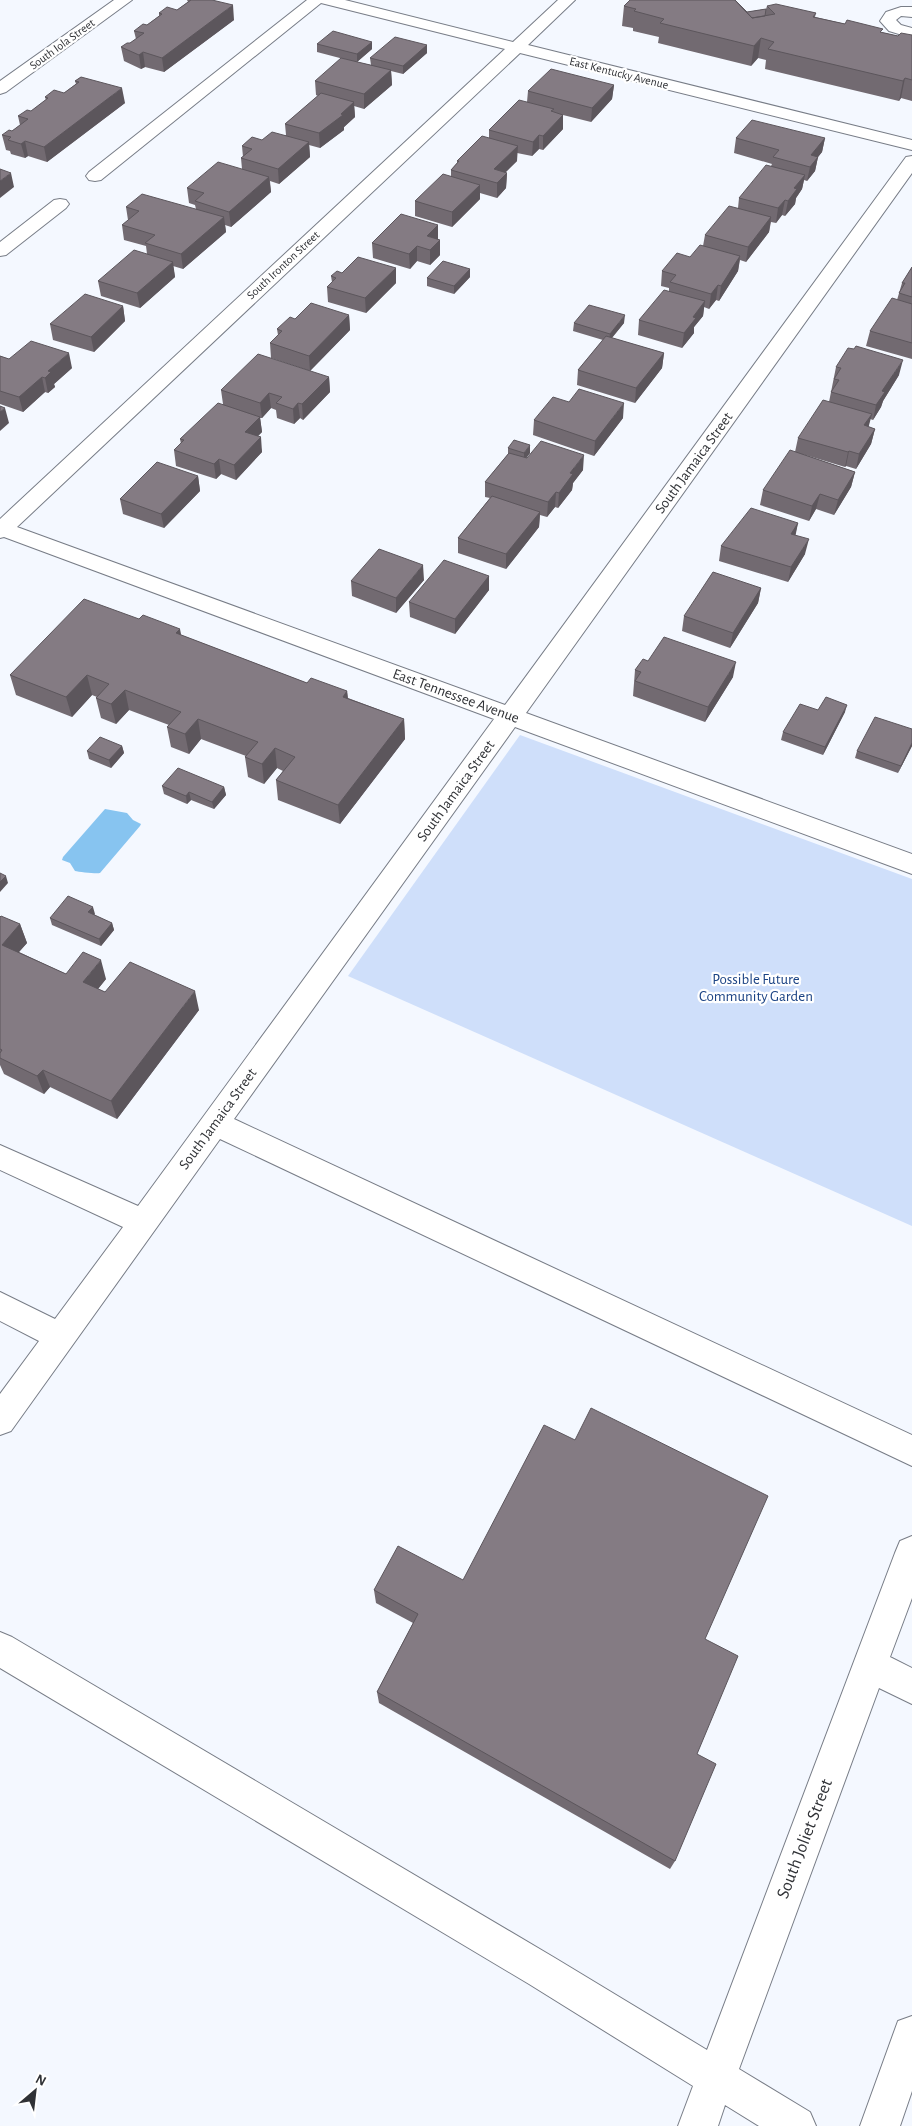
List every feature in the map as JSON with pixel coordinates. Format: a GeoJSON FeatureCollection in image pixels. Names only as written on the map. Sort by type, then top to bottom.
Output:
{"type":"FeatureCollection","features":[{"type":"Feature","properties":{"kind":"street","name":"South Iola Street"},"geometry":{"type":"LineString","coordinates":[[0,89],[124,0]]}},
{"type":"Feature","properties":{"kind":"street"},"geometry":{"type":"LineString","coordinates":[[95,176],[316,0]]}},
{"type":"Feature","properties":{"kind":"street","name":"East Kentucky Avenue"},"geometry":{"type":"LineString","coordinates":[[326,0],[912,145]]}},
{"type":"Feature","properties":{"kind":"street","name":"South Ironton Street"},"geometry":{"type":"LineString","coordinates":[[1,529],[566,0]]}},
{"type":"Feature","properties":{"kind":"street"},"geometry":{"type":"LineString","coordinates":[[912,12],[895,13],[890,16],[888,21],[896,28],[912,33]]}},
{"type":"Feature","properties":{"kind":"street","name":"South Jamaica Street"},"geometry":{"type":"LineString","coordinates":[[0,1420],[912,161]]}},
{"type":"Feature","properties":{"kind":"street"},"geometry":{"type":"LineString","coordinates":[[0,251],[60,204]]}},
{"type":"Feature","properties":{"kind":"street","name":"East Tennessee Avenue"},"geometry":{"type":"LineString","coordinates":[[1,529],[912,864]]}},
{"type":"Feature","properties":{"kind":"street"},"geometry":{"type":"LineString","coordinates":[[215,1123],[912,1451]]}},
{"type":"Feature","properties":{"kind":"street"},"geometry":{"type":"LineString","coordinates":[[0,1157],[143,1222]]}},
{"type":"Feature","properties":{"kind":"street"},"geometry":{"type":"LineString","coordinates":[[0,1306],[60,1337]]}},
{"type":"Feature","properties":{"kind":"street","name":"South Joliet Street"},"geometry":{"type":"LineString","coordinates":[[698,2126],[912,1553]]}},
{"type":"Feature","properties":{"kind":"street"},"geometry":{"type":"LineString","coordinates":[[0,1649],[716,2076],[796,2126]]}},
{"type":"Feature","properties":{"kind":"street"},"geometry":{"type":"LineString","coordinates":[[870,1665],[912,1687]]}},
{"type":"Feature","properties":{"kind":"street"},"geometry":{"type":"LineString","coordinates":[[880,2126],[912,2035]]}},
{"type":"Feature","properties":{"kind":"green space","name":"Possible Future Community Garden"},"geometry":{"type":"Polygon","coordinates":[[[520,735],[912,879],[912,1226],[348,976],[520,735]]]}},
{"type":"Feature","properties":{"kind":"water"},"geometry":{"type":"Polygon","coordinates":[[[105,809],[127,813],[133,820],[141,824],[100,873],[75,871],[70,863],[62,860],[63,857],[105,809]]]}},
{"type":"Feature","properties":{"kind":"building"},"geometry":{"type":"Polygon","coordinates":[[[191,0],[212,0],[233,5],[162,58],[143,52],[139,55],[121,47],[144,33],[134,31],[143,24],[147,25],[162,14],[159,13],[167,7],[177,10],[191,0]]]}},
{"type":"Feature","properties":{"kind":"building"},"geometry":{"type":"Polygon","coordinates":[[[630,0],[735,0],[752,18],[775,14],[767,6],[776,4],[816,13],[813,17],[845,24],[847,20],[883,29],[880,32],[898,36],[901,33],[912,35],[912,80],[905,78],[903,81],[768,49],[774,42],[761,38],[754,46],[660,23],[664,19],[634,11],[636,9],[624,6],[630,0]]]}},
{"type":"Feature","properties":{"kind":"building"},"geometry":{"type":"Polygon","coordinates":[[[735,0],[747,12],[766,9],[765,16],[752,18],[735,0]]]}},
{"type":"Feature","properties":{"kind":"building"},"geometry":{"type":"Polygon","coordinates":[[[333,31],[372,42],[357,54],[317,44],[333,31]]]}},
{"type":"Feature","properties":{"kind":"building"},"geometry":{"type":"Polygon","coordinates":[[[395,37],[427,45],[403,66],[370,58],[395,37]]]}},
{"type":"Feature","properties":{"kind":"building"},"geometry":{"type":"Polygon","coordinates":[[[341,58],[391,70],[364,94],[315,81],[341,58]]]}},
{"type":"Feature","properties":{"kind":"building"},"geometry":{"type":"Polygon","coordinates":[[[551,69],[614,85],[592,108],[528,91],[551,69]]]}},
{"type":"Feature","properties":{"kind":"building"},"geometry":{"type":"Polygon","coordinates":[[[81,77],[122,88],[44,147],[25,141],[21,144],[8,140],[11,137],[2,135],[9,130],[12,131],[28,119],[18,116],[27,110],[31,111],[48,98],[45,97],[54,90],[64,93],[79,82],[75,81],[81,77]]]}},
{"type":"Feature","properties":{"kind":"building"},"geometry":{"type":"Polygon","coordinates":[[[321,93],[354,102],[341,114],[343,115],[319,133],[285,124],[321,93]]]}},
{"type":"Feature","properties":{"kind":"building"},"geometry":{"type":"Polygon","coordinates":[[[519,100],[554,109],[551,111],[563,115],[543,136],[539,135],[533,142],[489,130],[519,100]]]}},
{"type":"Feature","properties":{"kind":"building"},"geometry":{"type":"Polygon","coordinates":[[[752,120],[825,138],[811,155],[818,157],[810,167],[773,157],[779,150],[736,138],[752,120]]]}},
{"type":"Feature","properties":{"kind":"building"},"geometry":{"type":"Polygon","coordinates":[[[272,132],[309,142],[278,169],[241,158],[252,149],[242,146],[252,137],[262,140],[272,132]]]}},
{"type":"Feature","properties":{"kind":"building"},"geometry":{"type":"Polygon","coordinates":[[[482,136],[518,146],[494,169],[507,173],[497,183],[451,170],[459,161],[457,161],[482,136]]]}},
{"type":"Feature","properties":{"kind":"building"},"geometry":{"type":"Polygon","coordinates":[[[218,162],[269,177],[229,212],[195,201],[204,193],[187,188],[218,162]]]}},
{"type":"Feature","properties":{"kind":"building"},"geometry":{"type":"Polygon","coordinates":[[[766,165],[805,175],[794,188],[797,189],[788,201],[785,200],[778,208],[739,198],[766,165]]]}},
{"type":"Feature","properties":{"kind":"building"},"geometry":{"type":"Polygon","coordinates":[[[0,169],[11,173],[0,181],[0,169]]]}},
{"type":"Feature","properties":{"kind":"building"},"geometry":{"type":"Polygon","coordinates":[[[443,174],[480,185],[452,212],[415,201],[443,174]]]}},
{"type":"Feature","properties":{"kind":"building"},"geometry":{"type":"Polygon","coordinates":[[[142,194],[224,217],[181,254],[145,243],[155,235],[122,225],[139,211],[126,207],[142,194]]]}},
{"type":"Feature","properties":{"kind":"building"},"geometry":{"type":"Polygon","coordinates":[[[729,206],[771,217],[748,247],[705,235],[729,206]]]}},
{"type":"Feature","properties":{"kind":"building"},"geometry":{"type":"Polygon","coordinates":[[[401,214],[438,225],[427,236],[440,240],[430,250],[417,246],[409,254],[372,243],[401,214]]]}},
{"type":"Feature","properties":{"kind":"building"},"geometry":{"type":"Polygon","coordinates":[[[700,245],[740,256],[721,286],[718,285],[711,294],[670,282],[676,275],[662,271],[677,253],[690,257],[700,245]]]}},
{"type":"Feature","properties":{"kind":"building"},"geometry":{"type":"Polygon","coordinates":[[[134,250],[173,262],[137,293],[98,281],[134,250]]]}},
{"type":"Feature","properties":{"kind":"building"},"geometry":{"type":"Polygon","coordinates":[[[358,257],[396,268],[365,298],[327,287],[336,278],[331,276],[337,271],[342,273],[358,257]]]}},
{"type":"Feature","properties":{"kind":"building"},"geometry":{"type":"Polygon","coordinates":[[[443,261],[470,269],[454,286],[427,278],[443,261]]]}},
{"type":"Feature","properties":{"kind":"building"},"geometry":{"type":"Polygon","coordinates":[[[912,267],[912,297],[899,293],[905,283],[902,283],[912,267]]]}},
{"type":"Feature","properties":{"kind":"building"},"geometry":{"type":"Polygon","coordinates":[[[664,290],[705,301],[693,317],[696,318],[684,333],[639,320],[664,290]]]}},
{"type":"Feature","properties":{"kind":"building"},"geometry":{"type":"Polygon","coordinates":[[[85,294],[123,306],[91,337],[50,324],[85,294]]]}},
{"type":"Feature","properties":{"kind":"building"},"geometry":{"type":"Polygon","coordinates":[[[892,298],[912,304],[912,343],[870,331],[892,298]]]}},
{"type":"Feature","properties":{"kind":"building"},"geometry":{"type":"Polygon","coordinates":[[[311,303],[349,315],[309,356],[270,343],[282,331],[277,329],[290,317],[295,319],[311,303]]]}},
{"type":"Feature","properties":{"kind":"building"},"geometry":{"type":"Polygon","coordinates":[[[589,305],[625,315],[610,334],[574,323],[589,305]]]}},
{"type":"Feature","properties":{"kind":"building"},"geometry":{"type":"Polygon","coordinates":[[[606,336],[664,353],[636,388],[578,370],[606,336]]]}},
{"type":"Feature","properties":{"kind":"building"},"geometry":{"type":"Polygon","coordinates":[[[31,341],[69,353],[48,371],[51,372],[45,378],[42,377],[19,397],[0,391],[0,356],[9,359],[31,341]]]}},
{"type":"Feature","properties":{"kind":"building"},"geometry":{"type":"Polygon","coordinates":[[[856,346],[903,360],[882,391],[885,392],[876,405],[831,392],[839,380],[834,379],[841,368],[836,367],[848,348],[854,349],[856,346]]]}},
{"type":"Feature","properties":{"kind":"building"},"geometry":{"type":"Polygon","coordinates":[[[258,354],[329,377],[302,404],[298,403],[293,409],[276,403],[282,397],[269,393],[260,403],[221,390],[258,354]]]}},
{"type":"Feature","properties":{"kind":"building"},"geometry":{"type":"Polygon","coordinates":[[[579,389],[624,403],[595,441],[534,420],[553,397],[569,402],[579,389]]]}},
{"type":"Feature","properties":{"kind":"building"},"geometry":{"type":"Polygon","coordinates":[[[823,400],[872,414],[864,425],[875,429],[859,454],[798,438],[823,400]]]}},
{"type":"Feature","properties":{"kind":"building"},"geometry":{"type":"Polygon","coordinates":[[[218,403],[260,417],[245,432],[261,437],[234,465],[219,459],[214,464],[174,450],[184,440],[180,439],[218,403]]]}},
{"type":"Feature","properties":{"kind":"building"},"geometry":{"type":"Polygon","coordinates":[[[514,440],[530,445],[524,453],[508,448],[514,440]]]}},
{"type":"Feature","properties":{"kind":"building"},"geometry":{"type":"Polygon","coordinates":[[[541,441],[584,455],[570,473],[573,474],[559,493],[556,492],[548,502],[485,482],[509,453],[527,458],[541,441]]]}},
{"type":"Feature","properties":{"kind":"building"},"geometry":{"type":"Polygon","coordinates":[[[790,450],[855,472],[838,500],[820,494],[812,506],[763,490],[790,450]]]}},
{"type":"Feature","properties":{"kind":"building"},"geometry":{"type":"Polygon","coordinates":[[[157,462],[198,476],[161,514],[120,499],[157,462]]]}},
{"type":"Feature","properties":{"kind":"building"},"geometry":{"type":"Polygon","coordinates":[[[492,496],[540,512],[506,554],[458,538],[492,496]]]}},
{"type":"Feature","properties":{"kind":"building"},"geometry":{"type":"Polygon","coordinates":[[[751,508],[798,523],[791,534],[809,539],[791,567],[721,546],[751,508]]]}},
{"type":"Feature","properties":{"kind":"building"},"geometry":{"type":"Polygon","coordinates":[[[379,549],[423,565],[396,598],[351,581],[379,549]]]}},
{"type":"Feature","properties":{"kind":"building"},"geometry":{"type":"Polygon","coordinates":[[[444,560],[489,576],[455,619],[409,602],[444,560]]]}},
{"type":"Feature","properties":{"kind":"building"},"geometry":{"type":"Polygon","coordinates":[[[713,572],[761,588],[733,633],[684,616],[713,572]]]}},
{"type":"Feature","properties":{"kind":"building"},"geometry":{"type":"Polygon","coordinates":[[[84,599],[139,619],[143,615],[180,629],[176,633],[307,683],[311,678],[347,691],[343,697],[404,719],[338,805],[276,780],[295,757],[275,748],[262,764],[245,757],[258,742],[198,719],[185,734],[167,727],[181,712],[125,690],[111,704],[96,698],[109,684],[87,675],[66,697],[10,675],[84,599]]]}},
{"type":"Feature","properties":{"kind":"building"},"geometry":{"type":"Polygon","coordinates":[[[664,637],[736,662],[708,707],[635,681],[641,672],[635,670],[643,659],[648,661],[664,637]]]}},
{"type":"Feature","properties":{"kind":"building"},"geometry":{"type":"Polygon","coordinates":[[[826,697],[847,705],[825,747],[783,732],[800,704],[818,710],[826,697]]]}},
{"type":"Feature","properties":{"kind":"building"},"geometry":{"type":"Polygon","coordinates":[[[875,717],[912,729],[912,743],[901,766],[857,751],[875,717]]]}},
{"type":"Feature","properties":{"kind":"building"},"geometry":{"type":"Polygon","coordinates":[[[100,737],[122,746],[109,760],[87,751],[100,737]]]}},
{"type":"Feature","properties":{"kind":"building"},"geometry":{"type":"Polygon","coordinates":[[[178,768],[224,787],[212,802],[189,792],[186,796],[162,786],[178,768]]]}},
{"type":"Feature","properties":{"kind":"building"},"geometry":{"type":"Polygon","coordinates":[[[0,873],[6,876],[0,882],[0,873]]]}},
{"type":"Feature","properties":{"kind":"building"},"geometry":{"type":"Polygon","coordinates":[[[68,896],[93,907],[88,912],[112,923],[99,939],[50,918],[68,896]]]}},
{"type":"Feature","properties":{"kind":"building"},"geometry":{"type":"Polygon","coordinates":[[[1,916],[20,924],[2,945],[66,974],[83,952],[101,960],[83,982],[105,992],[130,962],[195,991],[111,1101],[43,1070],[37,1076],[0,1058],[2,1050],[0,1049],[1,916]]]}},
{"type":"Feature","properties":{"kind":"building"},"geometry":{"type":"Polygon","coordinates":[[[591,1408],[768,1496],[705,1639],[738,1656],[697,1754],[716,1764],[675,1861],[377,1692],[418,1614],[374,1590],[398,1546],[463,1580],[544,1425],[575,1440],[591,1408]]]}}]}
